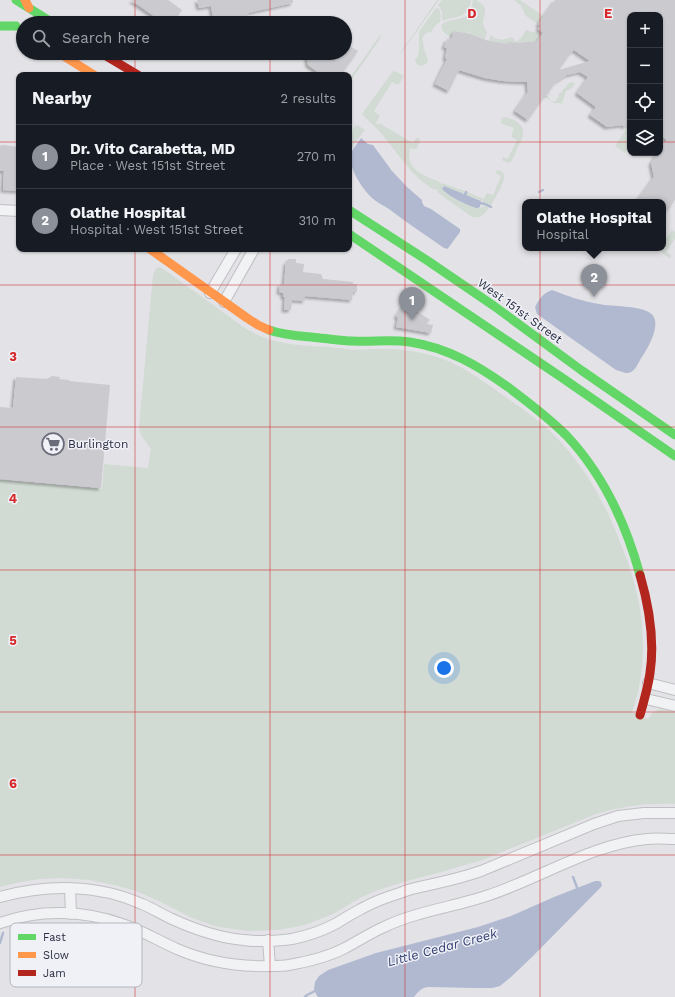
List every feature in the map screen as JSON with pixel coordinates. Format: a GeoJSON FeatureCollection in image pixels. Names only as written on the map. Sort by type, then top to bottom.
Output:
{"type":"FeatureCollection","features":[{"type":"Feature","properties":{"kind":"main road"},"geometry":{"type":"LineString","coordinates":[[16,0],[27,4],[43,16]]}},
{"type":"Feature","properties":{"kind":"main road"},"geometry":{"type":"LineString","coordinates":[[0,16],[16,26]]}},
{"type":"Feature","properties":{"kind":"main road"},"geometry":{"type":"LineString","coordinates":[[0,26],[16,28]]}},
{"type":"Feature","properties":{"kind":"main road"},"geometry":{"type":"LineString","coordinates":[[70,60],[89,72]]}},
{"type":"Feature","properties":{"kind":"main road"},"geometry":{"type":"LineString","coordinates":[[113,60],[133,72]]}},
{"type":"Feature","properties":{"kind":"main road","name":"West 151st Street"},"geometry":{"type":"LineString","coordinates":[[352,212],[488,302],[581,370],[675,435]]}},
{"type":"Feature","properties":{"kind":"main road"},"geometry":{"type":"LineString","coordinates":[[352,236],[675,456]]}},
{"type":"Feature","properties":{"kind":"main road"},"geometry":{"type":"LineString","coordinates":[[154,252],[252,322],[271,331],[353,341],[393,340],[423,344],[450,352],[493,377],[548,418],[575,445],[601,481],[615,506],[640,573],[650,617],[652,644],[646,699],[640,715]]}},
{"type":"Feature","properties":{"kind":"street"},"geometry":{"type":"LineString","coordinates":[[0,210],[16,211]]}},
{"type":"Feature","properties":{"kind":"street"},"geometry":{"type":"LineString","coordinates":[[210,292],[234,252]]}},
{"type":"Feature","properties":{"kind":"street"},"geometry":{"type":"LineString","coordinates":[[224,302],[252,252]]}},
{"type":"Feature","properties":{"kind":"street"},"geometry":{"type":"LineString","coordinates":[[648,683],[675,690]]}},
{"type":"Feature","properties":{"kind":"street"},"geometry":{"type":"LineString","coordinates":[[646,699],[675,706]]}},
{"type":"Feature","properties":{"kind":"street"},"geometry":{"type":"LineString","coordinates":[[0,897],[13,893],[40,889],[88,889],[116,895],[142,903],[172,919],[222,938],[245,940],[292,939],[311,934],[337,923],[361,908],[379,900],[402,892],[463,877],[594,824],[618,816],[644,813],[675,813]]}},
{"type":"Feature","properties":{"kind":"street"},"geometry":{"type":"LineString","coordinates":[[142,932],[178,950],[209,960],[239,966],[287,965],[341,950],[384,926],[406,918],[491,895],[610,846],[648,839],[675,839]]}},
{"type":"Feature","properties":{"kind":"street"},"geometry":{"type":"LineString","coordinates":[[70,888],[71,914]]}},
{"type":"Feature","properties":{"kind":"street"},"geometry":{"type":"LineString","coordinates":[[0,923],[39,914],[55,913],[86,915],[105,918],[119,923]]}},
{"type":"Feature","properties":{"kind":"street"},"geometry":{"type":"LineString","coordinates":[[268,940],[270,966]]}},
{"type":"Feature","properties":{"kind":"shaded area"},"geometry":{"type":"Polygon","coordinates":[[[437,0],[439,0],[400,55],[401,52],[437,0]]]}},
{"type":"Feature","properties":{"kind":"shaded area"},"geometry":{"type":"Polygon","coordinates":[[[442,0],[471,1],[467,11],[464,14],[442,21],[442,12],[438,5],[442,0]]]}},
{"type":"Feature","properties":{"kind":"shaded area"},"geometry":{"type":"Polygon","coordinates":[[[473,0],[477,0],[485,9],[483,23],[487,32],[485,39],[469,34],[469,31],[468,34],[454,31],[455,38],[443,32],[442,24],[466,16],[469,13],[473,0]]]}},
{"type":"Feature","properties":{"kind":"shaded area"},"geometry":{"type":"Polygon","coordinates":[[[514,0],[520,0],[543,16],[538,24],[526,16],[521,6],[514,0]]]}},
{"type":"Feature","properties":{"kind":"shaded area"},"geometry":{"type":"Polygon","coordinates":[[[436,8],[439,9],[440,12],[440,22],[431,32],[425,34],[422,39],[428,60],[426,64],[420,66],[415,60],[418,56],[419,32],[436,8]]]}},
{"type":"Feature","properties":{"kind":"shaded area"},"geometry":{"type":"Polygon","coordinates":[[[526,30],[542,35],[537,41],[526,43],[508,42],[508,44],[489,41],[490,35],[500,39],[512,37],[516,42],[522,37],[526,30]]]}},
{"type":"Feature","properties":{"kind":"shaded area"},"geometry":{"type":"Polygon","coordinates":[[[381,34],[380,39],[352,79],[352,75],[381,34]]]}},
{"type":"Feature","properties":{"kind":"shaded area"},"geometry":{"type":"Polygon","coordinates":[[[393,71],[404,76],[399,84],[392,82],[374,111],[380,116],[376,123],[378,125],[379,123],[413,143],[416,138],[419,138],[420,141],[417,148],[410,148],[410,162],[413,167],[427,177],[440,182],[439,183],[465,191],[463,194],[444,187],[443,190],[449,195],[476,208],[486,205],[489,207],[482,215],[472,217],[438,193],[438,190],[433,189],[423,182],[411,171],[381,133],[362,114],[393,71]]]}},
{"type":"Feature","properties":{"kind":"shaded area"},"geometry":{"type":"Polygon","coordinates":[[[571,82],[575,83],[572,88],[566,91],[562,104],[554,103],[542,95],[547,96],[549,93],[551,94],[548,95],[549,99],[554,102],[558,98],[559,93],[563,93],[562,91],[571,82]]]}},
{"type":"Feature","properties":{"kind":"shaded area"},"geometry":{"type":"Polygon","coordinates":[[[502,117],[516,121],[523,130],[522,140],[514,157],[509,163],[503,161],[502,158],[508,159],[517,140],[511,137],[514,128],[501,123],[502,117]]]}},
{"type":"Feature","properties":{"kind":"shaded area"},"geometry":{"type":"Polygon","coordinates":[[[355,125],[365,130],[352,148],[352,133],[355,125]]]}},
{"type":"Feature","properties":{"kind":"shaded area"},"geometry":{"type":"Polygon","coordinates":[[[627,128],[627,150],[625,153],[615,146],[627,128]]]}},
{"type":"Feature","properties":{"kind":"shaded area"},"geometry":{"type":"Polygon","coordinates":[[[497,170],[503,173],[504,179],[491,206],[483,203],[483,201],[465,195],[467,192],[484,199],[487,193],[493,195],[501,176],[495,173],[497,170]]]}},
{"type":"Feature","properties":{"kind":"shaded area"},"geometry":{"type":"Polygon","coordinates":[[[672,230],[675,232],[675,239],[666,252],[671,255],[669,258],[661,251],[666,251],[666,238],[672,230]]]}},
{"type":"Feature","properties":{"kind":"shaded area"},"geometry":{"type":"Polygon","coordinates":[[[158,267],[162,268],[242,326],[263,337],[284,343],[351,350],[404,350],[424,353],[443,359],[461,367],[477,377],[524,410],[546,427],[559,440],[587,476],[594,488],[608,514],[632,574],[640,608],[643,654],[640,684],[632,712],[648,719],[656,710],[663,709],[675,712],[675,804],[635,806],[596,814],[482,860],[378,890],[360,898],[333,914],[305,925],[278,930],[247,931],[214,926],[190,917],[136,891],[89,880],[63,878],[39,879],[0,887],[0,480],[102,489],[104,464],[148,468],[151,449],[142,436],[139,427],[153,275],[158,267]]]}},
{"type":"Feature","properties":{"kind":"water"},"geometry":{"type":"Polygon","coordinates":[[[361,138],[368,144],[373,145],[392,171],[422,200],[424,206],[431,209],[460,229],[460,232],[447,249],[371,197],[356,177],[352,165],[352,152],[361,138]]]}},
{"type":"Feature","properties":{"kind":"water"},"geometry":{"type":"Polygon","coordinates":[[[444,186],[481,201],[480,207],[476,208],[463,203],[445,192],[442,189],[444,186]]]}},
{"type":"Feature","properties":{"kind":"water"},"geometry":{"type":"Polygon","coordinates":[[[552,290],[587,301],[645,310],[650,313],[654,317],[655,329],[650,343],[634,370],[628,373],[616,370],[537,314],[535,307],[538,301],[552,290]]]}},
{"type":"Feature","properties":{"kind":"water"},"geometry":{"type":"Polygon","coordinates":[[[595,881],[601,882],[602,886],[532,957],[500,986],[492,988],[428,987],[422,989],[414,997],[318,997],[314,989],[315,982],[319,976],[328,970],[376,953],[478,927],[511,916],[595,881]]]}},
{"type":"Feature","properties":{"kind":"building"},"geometry":{"type":"Polygon","coordinates":[[[131,0],[168,0],[182,10],[178,16],[154,16],[131,0]]]}},
{"type":"Feature","properties":{"kind":"building"},"geometry":{"type":"Polygon","coordinates":[[[197,0],[293,0],[293,3],[248,13],[248,16],[213,16],[211,6],[199,8],[197,0]]]}},
{"type":"Feature","properties":{"kind":"building"},"geometry":{"type":"Polygon","coordinates":[[[555,0],[675,0],[675,200],[666,213],[666,199],[638,199],[654,177],[651,163],[655,156],[663,156],[663,145],[667,140],[663,137],[663,12],[627,12],[627,124],[625,127],[622,125],[607,127],[590,115],[596,107],[577,93],[588,77],[580,72],[567,75],[556,82],[528,120],[515,111],[528,92],[527,82],[503,81],[485,78],[459,70],[449,91],[435,84],[447,59],[445,58],[447,48],[444,47],[447,39],[451,40],[454,31],[470,34],[489,41],[508,44],[508,42],[520,43],[537,41],[543,33],[538,29],[540,26],[538,24],[555,0]],[[574,50],[559,70],[590,61],[574,50]]]}},
{"type":"Feature","properties":{"kind":"building"},"geometry":{"type":"Polygon","coordinates":[[[352,47],[358,51],[352,59],[352,47]]]}},
{"type":"Feature","properties":{"kind":"building"},"geometry":{"type":"Polygon","coordinates":[[[307,60],[352,60],[343,72],[318,72],[308,65],[307,60]]]}},
{"type":"Feature","properties":{"kind":"building"},"geometry":{"type":"Polygon","coordinates":[[[0,146],[16,147],[16,191],[3,190],[4,171],[0,171],[0,146]]]}},
{"type":"Feature","properties":{"kind":"building"},"geometry":{"type":"Polygon","coordinates":[[[288,259],[296,259],[296,263],[304,264],[303,272],[321,274],[323,279],[353,282],[353,284],[357,284],[357,292],[353,292],[352,300],[305,296],[305,301],[292,300],[291,310],[284,310],[285,297],[283,297],[283,293],[279,292],[280,284],[284,284],[286,262],[288,262],[288,259]]]}},
{"type":"Feature","properties":{"kind":"building"},"geometry":{"type":"Polygon","coordinates":[[[405,303],[430,320],[426,324],[433,325],[431,333],[396,327],[398,318],[396,316],[405,303]]]}},
{"type":"Feature","properties":{"kind":"building","name":"Burlington"},"geometry":{"type":"Polygon","coordinates":[[[51,376],[60,377],[59,379],[69,381],[110,385],[101,488],[0,479],[0,407],[13,408],[16,377],[48,379],[51,378],[51,376]]]}},
{"type":"Feature","properties":{"kind":"waterway"},"geometry":{"type":"LineString","coordinates":[[539,192],[543,190]]}},
{"type":"Feature","properties":{"kind":"waterway"},"geometry":{"type":"LineString","coordinates":[[480,203],[491,207]]}},
{"type":"Feature","properties":{"kind":"waterway","name":"Little Cedar Creek"},"geometry":{"type":"LineString","coordinates":[[573,877],[578,890]]}},
{"type":"Feature","properties":{"kind":"waterway"},"geometry":{"type":"LineString","coordinates":[[0,943],[3,933]]}},
{"type":"Feature","properties":{"kind":"waterway","name":"Little Cedar Creek"},"geometry":{"type":"LineString","coordinates":[[305,997],[317,990]]}},
{"type":"Feature","properties":{"kind":"traffic: fast"},"geometry":{"type":"LineString","coordinates":[[16,0],[42,16]]}},
{"type":"Feature","properties":{"kind":"traffic: fast"},"geometry":{"type":"LineString","coordinates":[[0,26],[16,26]]}},
{"type":"Feature","properties":{"kind":"traffic: fast"},"geometry":{"type":"LineString","coordinates":[[352,212],[494,306],[581,370],[675,435]]}},
{"type":"Feature","properties":{"kind":"traffic: fast"},"geometry":{"type":"LineString","coordinates":[[352,236],[675,456]]}},
{"type":"Feature","properties":{"kind":"traffic: fast"},"geometry":{"type":"LineString","coordinates":[[269,330],[288,335],[341,340],[410,342],[424,345],[437,348],[462,358],[496,379],[559,428],[591,466],[612,500],[628,537],[640,575]]}},
{"type":"Feature","properties":{"kind":"traffic: slow"},"geometry":{"type":"LineString","coordinates":[[25,0],[29,8]]}},
{"type":"Feature","properties":{"kind":"traffic: slow"},"geometry":{"type":"LineString","coordinates":[[70,60],[89,72]]}},
{"type":"Feature","properties":{"kind":"traffic: slow"},"geometry":{"type":"LineString","coordinates":[[154,252],[247,318],[269,330]]}},
{"type":"Feature","properties":{"kind":"traffic: jam"},"geometry":{"type":"LineString","coordinates":[[113,60],[133,72]]}},
{"type":"Feature","properties":{"kind":"traffic: jam"},"geometry":{"type":"LineString","coordinates":[[640,575],[650,623],[652,648],[649,678],[640,715]]}},
{"type":"Feature","properties":{"kind":"place","name":"Olathe Hospital"},"geometry":{"type":"Point","coordinates":[594,297]}},
{"type":"Feature","properties":{"kind":"place","name":"Dr. Vito Carabetta, MD"},"geometry":{"type":"Point","coordinates":[412,320]}},
{"type":"Feature","properties":{"kind":"place","name":"Burlington"},"geometry":{"type":"Point","coordinates":[53,444]}}]}
